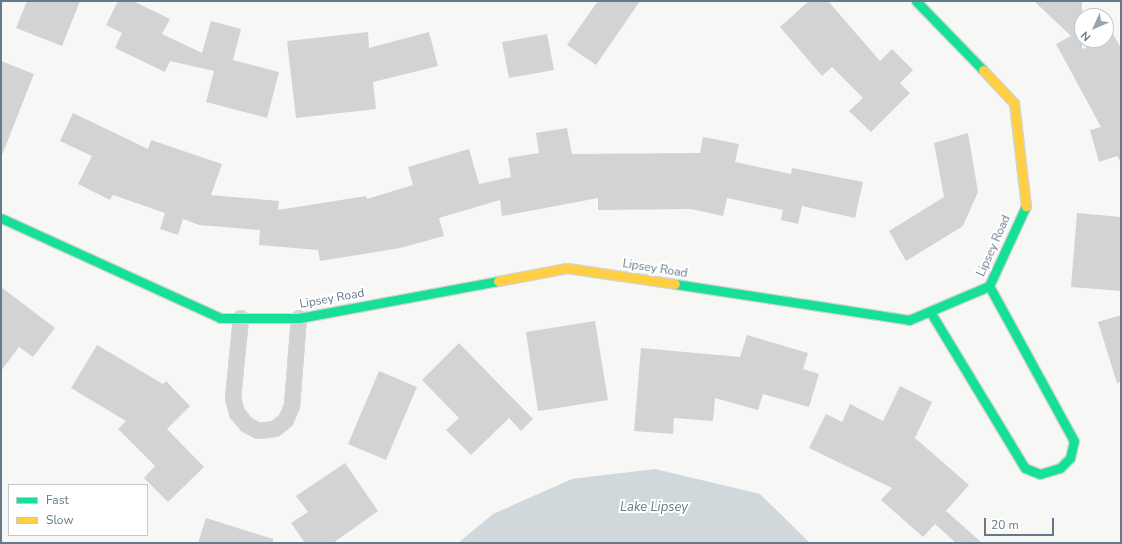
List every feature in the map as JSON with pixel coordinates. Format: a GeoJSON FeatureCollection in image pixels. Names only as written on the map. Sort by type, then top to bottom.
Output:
{"type":"FeatureCollection","features":[{"type":"Feature","properties":{"kind":"street","name":"Lipsey Road"},"geometry":{"type":"LineString","coordinates":[[1,218],[220,318],[299,318],[567,268],[910,320],[931,313],[989,286],[1026,205],[1014,103],[916,1]]}},
{"type":"Feature","properties":{"kind":"street"},"geometry":{"type":"LineString","coordinates":[[931,313],[1025,468],[1040,474],[1060,468],[1070,458],[1074,441],[989,286]]}},
{"type":"Feature","properties":{"kind":"lane"},"geometry":{"type":"LineString","coordinates":[[241,318],[233,398],[242,419],[259,431],[275,429],[286,420],[292,406],[299,318]]}},
{"type":"Feature","properties":{"kind":"water","name":"Lake Lipsey"},"geometry":{"type":"Polygon","coordinates":[[[655,469],[760,494],[810,543],[458,543],[493,514],[572,479],[655,469]]]}},
{"type":"Feature","properties":{"kind":"building"},"geometry":{"type":"Polygon","coordinates":[[[27,1],[80,1],[62,46],[16,28],[27,1]]]}},
{"type":"Feature","properties":{"kind":"building"},"geometry":{"type":"Polygon","coordinates":[[[118,1],[133,1],[170,19],[162,34],[202,53],[211,21],[241,29],[233,60],[279,72],[267,118],[206,102],[214,71],[170,61],[165,72],[115,48],[122,33],[106,25],[118,1]]]}},
{"type":"Feature","properties":{"kind":"building"},"geometry":{"type":"Polygon","coordinates":[[[598,1],[640,1],[596,65],[567,45],[598,1]]]}},
{"type":"Feature","properties":{"kind":"building"},"geometry":{"type":"Polygon","coordinates":[[[809,1],[828,1],[880,61],[892,49],[913,70],[900,83],[910,93],[871,132],[849,111],[863,98],[832,67],[822,76],[780,27],[809,1]]]}},
{"type":"Feature","properties":{"kind":"building"},"geometry":{"type":"Polygon","coordinates":[[[1034,1],[1082,1],[1082,8],[1074,8],[1074,48],[1114,48],[1114,36],[1121,48],[1121,162],[1117,156],[1099,162],[1090,130],[1101,127],[1056,44],[1071,36],[1034,1]]]}},
{"type":"Feature","properties":{"kind":"building"},"geometry":{"type":"Polygon","coordinates":[[[368,32],[369,48],[429,32],[438,66],[373,82],[376,109],[296,118],[287,41],[368,32]]]}},
{"type":"Feature","properties":{"kind":"building"},"geometry":{"type":"Polygon","coordinates":[[[547,34],[554,70],[509,78],[502,42],[547,34]]]}},
{"type":"Feature","properties":{"kind":"building"},"geometry":{"type":"Polygon","coordinates":[[[1,61],[34,74],[2,155],[1,154],[1,61]]]}},
{"type":"Feature","properties":{"kind":"building"},"geometry":{"type":"Polygon","coordinates":[[[73,113],[148,149],[151,140],[222,164],[211,195],[279,201],[278,210],[366,196],[367,199],[413,185],[408,167],[469,149],[479,184],[511,177],[508,158],[539,153],[536,133],[567,128],[572,154],[700,153],[703,137],[739,144],[735,162],[791,174],[792,168],[863,182],[855,218],[802,206],[798,224],[781,220],[783,210],[727,198],[723,216],[691,209],[598,210],[598,198],[502,216],[500,200],[439,218],[444,236],[400,248],[320,261],[318,250],[259,245],[260,230],[199,225],[183,219],[178,235],[160,229],[165,213],[113,195],[110,200],[78,184],[92,156],[60,141],[73,113]]]}},
{"type":"Feature","properties":{"kind":"building"},"geometry":{"type":"Polygon","coordinates":[[[968,133],[978,192],[963,226],[906,261],[889,231],[944,197],[934,143],[968,133]]]}},
{"type":"Feature","properties":{"kind":"building"},"geometry":{"type":"Polygon","coordinates":[[[1077,213],[1121,217],[1121,291],[1071,287],[1077,213]]]}},
{"type":"Feature","properties":{"kind":"building"},"geometry":{"type":"Polygon","coordinates":[[[1,287],[55,328],[33,357],[19,347],[1,371],[1,287]]]}},
{"type":"Feature","properties":{"kind":"building"},"geometry":{"type":"Polygon","coordinates":[[[1121,315],[1121,382],[1117,383],[1098,322],[1121,315]]]}},
{"type":"Feature","properties":{"kind":"building"},"geometry":{"type":"Polygon","coordinates":[[[595,321],[608,400],[538,411],[526,332],[595,321]]]}},
{"type":"Feature","properties":{"kind":"building"},"geometry":{"type":"Polygon","coordinates":[[[747,335],[808,353],[803,369],[819,374],[809,407],[763,394],[758,410],[715,398],[713,421],[674,418],[673,434],[634,431],[641,348],[740,357],[747,335]]]}},
{"type":"Feature","properties":{"kind":"building"},"geometry":{"type":"Polygon","coordinates":[[[459,343],[533,419],[521,431],[509,418],[471,455],[446,430],[459,418],[422,380],[459,343]]]}},
{"type":"Feature","properties":{"kind":"building"},"geometry":{"type":"Polygon","coordinates":[[[97,345],[163,384],[166,381],[190,406],[167,429],[204,467],[168,502],[144,478],[155,466],[118,429],[126,421],[71,388],[97,345]]]}},
{"type":"Feature","properties":{"kind":"building"},"geometry":{"type":"Polygon","coordinates":[[[379,371],[417,387],[386,460],[348,444],[379,371]]]}},
{"type":"Feature","properties":{"kind":"building"},"geometry":{"type":"Polygon","coordinates":[[[900,386],[932,402],[915,438],[969,485],[946,511],[982,543],[956,543],[935,524],[923,537],[881,500],[892,488],[809,448],[826,414],[842,422],[850,404],[883,421],[900,386]]]}},
{"type":"Feature","properties":{"kind":"building"},"geometry":{"type":"Polygon","coordinates":[[[345,463],[378,511],[333,543],[305,543],[291,523],[308,512],[296,496],[345,463]]]}},
{"type":"Feature","properties":{"kind":"building"},"geometry":{"type":"Polygon","coordinates":[[[206,518],[273,539],[273,543],[198,543],[206,518]]]}},
{"type":"Feature","properties":{"kind":"traffic: fast"},"geometry":{"type":"LineString","coordinates":[[916,1],[983,70]]}},
{"type":"Feature","properties":{"kind":"traffic: fast"},"geometry":{"type":"LineString","coordinates":[[675,284],[909,320],[989,286],[1026,206]]}},
{"type":"Feature","properties":{"kind":"traffic: fast"},"geometry":{"type":"LineString","coordinates":[[1,218],[220,318],[299,318],[498,281]]}},
{"type":"Feature","properties":{"kind":"traffic: fast"},"geometry":{"type":"LineString","coordinates":[[931,313],[1025,468],[1040,474],[1060,468],[1070,458],[1074,441],[989,286]]}},
{"type":"Feature","properties":{"kind":"traffic: slow"},"geometry":{"type":"LineString","coordinates":[[983,70],[1014,103],[1026,206]]}},
{"type":"Feature","properties":{"kind":"traffic: slow"},"geometry":{"type":"LineString","coordinates":[[498,281],[567,268],[675,284]]}}]}
